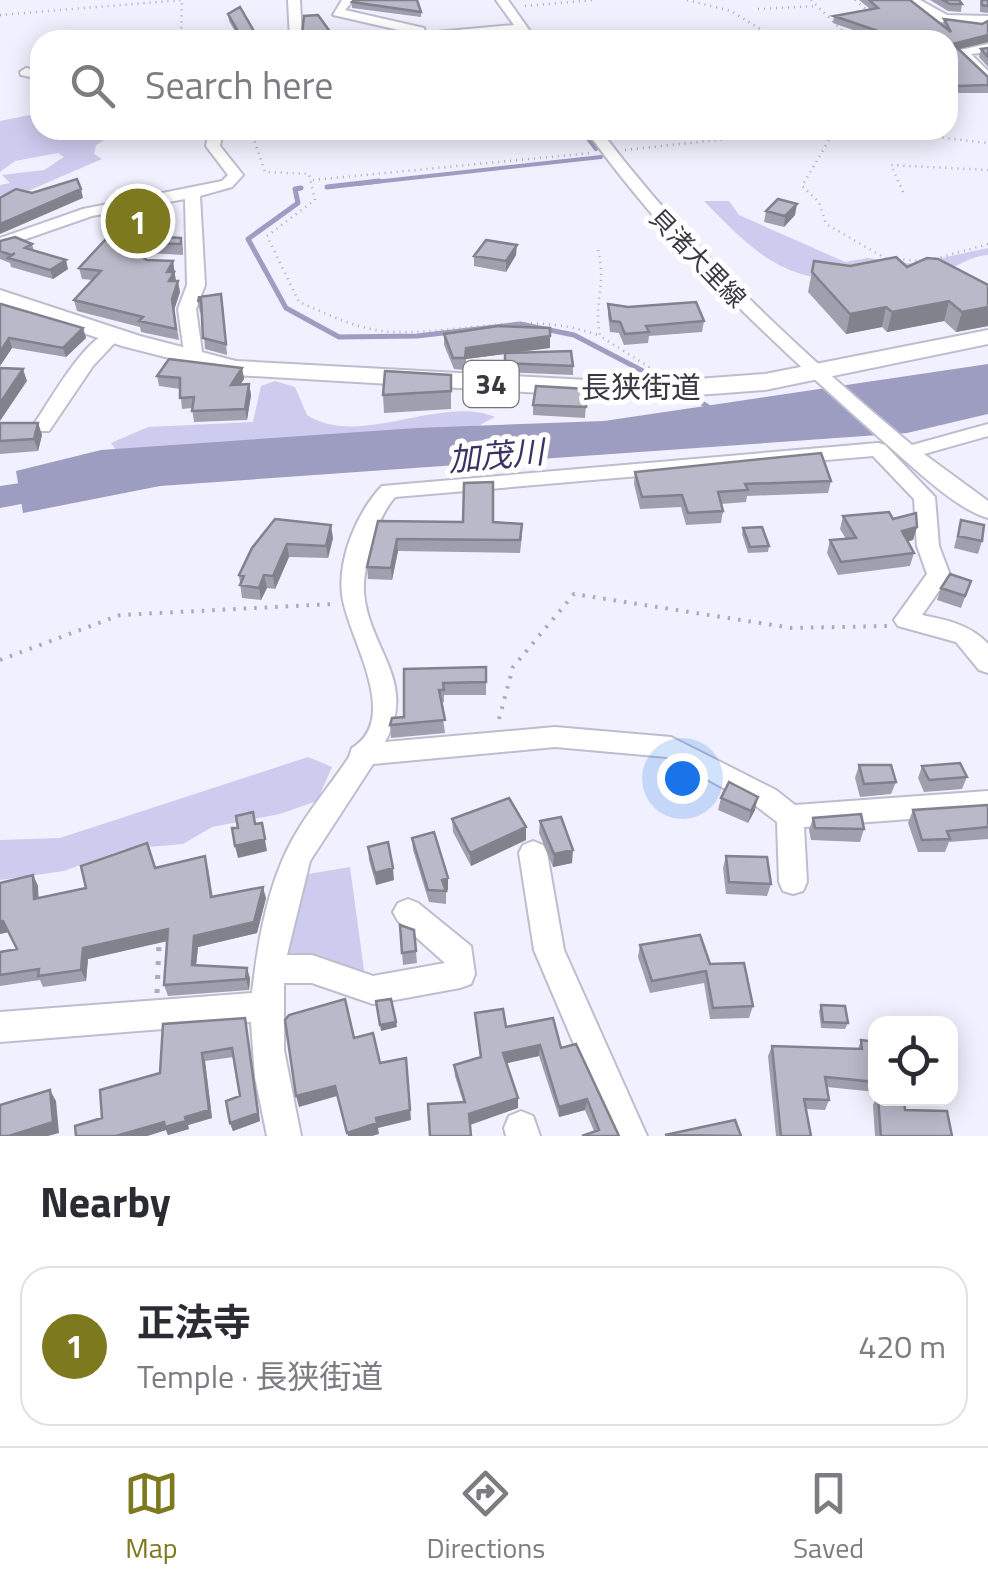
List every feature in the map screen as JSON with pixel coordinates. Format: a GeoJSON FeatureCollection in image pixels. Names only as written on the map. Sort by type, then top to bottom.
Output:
{"type":"FeatureCollection","features":[{"type":"Feature","properties":{"kind":"main road","name":"長狭街道"},"geometry":{"type":"LineString","coordinates":[[0,297],[194,359],[302,375],[680,391],[823,378],[988,337]]}},
{"type":"Feature","properties":{"kind":"street"},"geometry":{"type":"LineString","coordinates":[[182,0],[205,0]]}},
{"type":"Feature","properties":{"kind":"street"},"geometry":{"type":"LineString","coordinates":[[294,0],[296,30]]}},
{"type":"Feature","properties":{"kind":"street"},"geometry":{"type":"LineString","coordinates":[[348,0],[337,12],[420,30]]}},
{"type":"Feature","properties":{"kind":"street"},"geometry":{"type":"LineString","coordinates":[[912,0],[944,19],[988,20]]}},
{"type":"Feature","properties":{"kind":"street"},"geometry":{"type":"LineString","coordinates":[[504,4],[523,30]]}},
{"type":"Feature","properties":{"kind":"street"},"geometry":{"type":"LineString","coordinates":[[988,48],[961,52],[988,79]]}},
{"type":"Feature","properties":{"kind":"street"},"geometry":{"type":"LineString","coordinates":[[0,243],[55,220],[227,184],[236,175],[213,146],[214,140]]}},
{"type":"Feature","properties":{"kind":"street","name":"貝渚大里線"},"geometry":{"type":"LineString","coordinates":[[600,140],[632,188],[700,263],[823,378],[980,506]]}},
{"type":"Feature","properties":{"kind":"street"},"geometry":{"type":"LineString","coordinates":[[192,193],[189,264],[196,285],[187,309],[194,359]]}},
{"type":"Feature","properties":{"kind":"street"},"geometry":{"type":"LineString","coordinates":[[42,427],[86,362],[114,335]]}},
{"type":"Feature","properties":{"kind":"street"},"geometry":{"type":"LineString","coordinates":[[907,450],[988,430]]}},
{"type":"Feature","properties":{"kind":"street"},"geometry":{"type":"LineString","coordinates":[[284,1136],[271,1082],[263,1007],[296,860],[383,720],[387,690],[352,603],[354,558],[378,502],[389,491],[878,449],[920,488],[928,546],[938,574],[906,620],[963,633],[980,647],[988,664]]}},
{"type":"Feature","properties":{"kind":"street"},"geometry":{"type":"LineString","coordinates":[[926,514],[980,506]]}},
{"type":"Feature","properties":{"kind":"street"},"geometry":{"type":"LineString","coordinates":[[361,755],[555,737],[671,746],[766,798],[790,817],[988,802]]}},
{"type":"Feature","properties":{"kind":"street"},"geometry":{"type":"LineString","coordinates":[[790,817],[792,882]]}},
{"type":"Feature","properties":{"kind":"street"},"geometry":{"type":"LineString","coordinates":[[533,853],[550,950],[630,1136]]}},
{"type":"Feature","properties":{"kind":"street"},"geometry":{"type":"LineString","coordinates":[[270,969],[312,969],[372,990],[460,974],[460,956],[408,912]]}},
{"type":"Feature","properties":{"kind":"street"},"geometry":{"type":"LineString","coordinates":[[0,1028],[263,1007]]}},
{"type":"Feature","properties":{"kind":"path"},"geometry":{"type":"LineString","coordinates":[[108,0],[108,6]]}},
{"type":"Feature","properties":{"kind":"path"},"geometry":{"type":"LineString","coordinates":[[0,15],[182,0],[181,30]]}},
{"type":"Feature","properties":{"kind":"path"},"geometry":{"type":"LineString","coordinates":[[504,4],[595,0]]}},
{"type":"Feature","properties":{"kind":"path"},"geometry":{"type":"LineString","coordinates":[[687,0],[731,11],[762,30]]}},
{"type":"Feature","properties":{"kind":"path"},"geometry":{"type":"LineString","coordinates":[[811,0],[842,30]]}},
{"type":"Feature","properties":{"kind":"path"},"geometry":{"type":"LineString","coordinates":[[854,0],[869,12]]}},
{"type":"Feature","properties":{"kind":"path"},"geometry":{"type":"LineString","coordinates":[[758,9],[817,6]]}},
{"type":"Feature","properties":{"kind":"path"},"geometry":{"type":"LineString","coordinates":[[958,139],[988,143]]}},
{"type":"Feature","properties":{"kind":"path"},"geometry":{"type":"LineString","coordinates":[[254,140],[265,172],[310,174],[313,180],[315,200],[268,236],[300,302],[356,327],[394,332],[537,320],[576,324],[680,391]]}},
{"type":"Feature","properties":{"kind":"path"},"geometry":{"type":"LineString","coordinates":[[313,180],[718,140]]}},
{"type":"Feature","properties":{"kind":"path"},"geometry":{"type":"LineString","coordinates":[[828,140],[802,186],[819,202],[826,224],[868,252],[904,262],[949,257],[988,244]]}},
{"type":"Feature","properties":{"kind":"path"},"geometry":{"type":"LineString","coordinates":[[903,192],[891,165],[916,161],[950,164],[960,171],[988,170]]}},
{"type":"Feature","properties":{"kind":"path"},"geometry":{"type":"LineString","coordinates":[[598,250],[605,278],[594,306],[600,336]]}},
{"type":"Feature","properties":{"kind":"path"},"geometry":{"type":"LineString","coordinates":[[499,719],[513,667],[574,594],[792,628],[890,626],[906,620]]}},
{"type":"Feature","properties":{"kind":"path"},"geometry":{"type":"LineString","coordinates":[[0,660],[120,615],[352,603]]}},
{"type":"Feature","properties":{"kind":"path"},"geometry":{"type":"LineString","coordinates":[[156,1013],[159,937]]}},
{"type":"Feature","properties":{"kind":"shaded area"},"geometry":{"type":"Polygon","coordinates":[[[30,115],[30,140],[104,140],[96,145],[94,154],[102,159],[0,203],[0,185],[10,183],[2,175],[44,170],[64,157],[58,153],[15,161],[0,172],[0,121],[30,115]]]}},
{"type":"Feature","properties":{"kind":"shaded area"},"geometry":{"type":"Polygon","coordinates":[[[704,201],[729,201],[739,215],[845,262],[868,258],[914,264],[988,248],[988,255],[918,276],[826,279],[783,267],[764,256],[704,201]]]}},
{"type":"Feature","properties":{"kind":"shaded area"},"geometry":{"type":"Polygon","coordinates":[[[275,381],[295,387],[307,415],[328,424],[375,425],[450,412],[495,417],[469,431],[126,463],[111,443],[148,427],[253,422],[261,386],[275,381]]]}},
{"type":"Feature","properties":{"kind":"shaded area"},"geometry":{"type":"Polygon","coordinates":[[[308,757],[332,767],[317,801],[280,814],[212,827],[183,844],[125,849],[64,871],[0,880],[0,840],[60,838],[308,757]]]}},
{"type":"Feature","properties":{"kind":"shaded area"},"geometry":{"type":"Polygon","coordinates":[[[350,867],[365,978],[283,959],[303,875],[350,867]]]}},
{"type":"Feature","properties":{"kind":"water"},"geometry":{"type":"Polygon","coordinates":[[[988,364],[988,414],[907,433],[160,486],[23,513],[16,471],[101,450],[417,428],[604,421],[988,364]]]}},
{"type":"Feature","properties":{"kind":"building"},"geometry":{"type":"Polygon","coordinates":[[[417,0],[421,12],[352,2],[417,0]]]}},
{"type":"Feature","properties":{"kind":"building"},"geometry":{"type":"Polygon","coordinates":[[[869,0],[910,0],[948,30],[875,30],[834,16],[878,8],[869,0]]]}},
{"type":"Feature","properties":{"kind":"building"},"geometry":{"type":"Polygon","coordinates":[[[240,7],[253,30],[237,30],[228,14],[240,7]]]}},
{"type":"Feature","properties":{"kind":"building"},"geometry":{"type":"Polygon","coordinates":[[[318,15],[329,30],[303,30],[304,16],[318,15]]]}},
{"type":"Feature","properties":{"kind":"building"},"geometry":{"type":"Polygon","coordinates":[[[944,19],[982,24],[988,21],[988,35],[958,43],[958,30],[950,30],[944,19]]]}},
{"type":"Feature","properties":{"kind":"building"},"geometry":{"type":"Polygon","coordinates":[[[958,49],[988,77],[988,85],[958,86],[958,49]]]}},
{"type":"Feature","properties":{"kind":"building"},"geometry":{"type":"Polygon","coordinates":[[[77,179],[81,189],[0,224],[0,198],[16,189],[32,193],[77,179]]]}},
{"type":"Feature","properties":{"kind":"building"},"geometry":{"type":"Polygon","coordinates":[[[153,198],[144,236],[181,238],[181,244],[147,243],[135,253],[147,260],[173,261],[167,272],[174,272],[169,281],[178,281],[172,299],[176,329],[74,300],[101,271],[79,268],[105,240],[114,241],[123,203],[153,198]]]}},
{"type":"Feature","properties":{"kind":"building"},"geometry":{"type":"Polygon","coordinates":[[[778,199],[797,204],[785,216],[766,211],[778,199]]]}},
{"type":"Feature","properties":{"kind":"building"},"geometry":{"type":"Polygon","coordinates":[[[15,237],[32,244],[25,248],[66,260],[50,270],[8,258],[15,253],[0,251],[0,241],[15,237]]]}},
{"type":"Feature","properties":{"kind":"building"},"geometry":{"type":"Polygon","coordinates":[[[486,240],[517,245],[506,261],[474,256],[486,240]]]}},
{"type":"Feature","properties":{"kind":"building"},"geometry":{"type":"Polygon","coordinates":[[[896,257],[907,267],[927,258],[938,259],[988,285],[988,307],[962,312],[949,301],[892,312],[886,307],[850,314],[812,272],[814,261],[850,266],[896,257]]]}},
{"type":"Feature","properties":{"kind":"building"},"geometry":{"type":"Polygon","coordinates":[[[221,294],[226,344],[203,338],[201,298],[198,302],[199,297],[221,294]]]}},
{"type":"Feature","properties":{"kind":"building"},"geometry":{"type":"Polygon","coordinates":[[[696,302],[704,321],[646,326],[649,332],[625,334],[620,322],[611,321],[608,304],[628,307],[696,302]]]}},
{"type":"Feature","properties":{"kind":"building"},"geometry":{"type":"Polygon","coordinates":[[[0,304],[83,328],[63,348],[9,338],[0,352],[0,304]]]}},
{"type":"Feature","properties":{"kind":"building"},"geometry":{"type":"Polygon","coordinates":[[[498,326],[550,328],[550,336],[466,348],[465,358],[453,358],[444,334],[498,326]]]}},
{"type":"Feature","properties":{"kind":"building"},"geometry":{"type":"Polygon","coordinates":[[[571,351],[573,366],[505,363],[505,353],[571,351]]]}},
{"type":"Feature","properties":{"kind":"building"},"geometry":{"type":"Polygon","coordinates":[[[169,359],[242,368],[231,385],[249,384],[245,409],[192,411],[194,397],[180,398],[180,378],[157,376],[169,359]]]}},
{"type":"Feature","properties":{"kind":"building"},"geometry":{"type":"Polygon","coordinates":[[[0,368],[23,369],[0,403],[0,368]]]}},
{"type":"Feature","properties":{"kind":"building"},"geometry":{"type":"Polygon","coordinates":[[[385,371],[451,375],[451,391],[383,395],[385,371]]]}},
{"type":"Feature","properties":{"kind":"building"},"geometry":{"type":"Polygon","coordinates":[[[536,386],[587,389],[586,407],[533,405],[536,386]]]}},
{"type":"Feature","properties":{"kind":"building"},"geometry":{"type":"Polygon","coordinates":[[[0,423],[38,423],[34,439],[0,441],[0,423]]]}},
{"type":"Feature","properties":{"kind":"building"},"geometry":{"type":"Polygon","coordinates":[[[821,453],[831,481],[745,484],[748,490],[718,492],[723,511],[688,513],[682,495],[642,497],[635,472],[821,453]]]}},
{"type":"Feature","properties":{"kind":"building"},"geometry":{"type":"Polygon","coordinates":[[[493,482],[493,522],[522,524],[520,540],[397,539],[391,568],[367,567],[378,521],[463,522],[464,483],[493,482]]]}},
{"type":"Feature","properties":{"kind":"building"},"geometry":{"type":"Polygon","coordinates":[[[889,512],[893,519],[916,513],[917,527],[902,531],[914,553],[841,562],[830,540],[856,538],[843,516],[889,512]]]}},
{"type":"Feature","properties":{"kind":"building"},"geometry":{"type":"Polygon","coordinates":[[[275,519],[331,525],[326,546],[287,544],[273,576],[264,575],[259,588],[240,585],[244,576],[239,575],[252,548],[275,519]]]}},
{"type":"Feature","properties":{"kind":"building"},"geometry":{"type":"Polygon","coordinates":[[[961,520],[984,525],[982,541],[958,536],[961,520]]]}},
{"type":"Feature","properties":{"kind":"building"},"geometry":{"type":"Polygon","coordinates":[[[762,527],[769,546],[750,547],[743,528],[762,527]]]}},
{"type":"Feature","properties":{"kind":"building"},"geometry":{"type":"Polygon","coordinates":[[[950,574],[971,581],[965,596],[941,588],[950,574]]]}},
{"type":"Feature","properties":{"kind":"building"},"geometry":{"type":"Polygon","coordinates":[[[486,667],[486,682],[443,683],[444,690],[439,690],[445,720],[390,725],[392,718],[404,717],[404,669],[486,667]]]}},
{"type":"Feature","properties":{"kind":"building"},"geometry":{"type":"Polygon","coordinates":[[[960,763],[967,777],[929,780],[922,766],[960,763]]]}},
{"type":"Feature","properties":{"kind":"building"},"geometry":{"type":"Polygon","coordinates":[[[859,765],[891,765],[896,782],[864,784],[859,765]]]}},
{"type":"Feature","properties":{"kind":"building"},"geometry":{"type":"Polygon","coordinates":[[[729,782],[758,797],[751,811],[721,798],[729,782]]]}},
{"type":"Feature","properties":{"kind":"building"},"geometry":{"type":"Polygon","coordinates":[[[509,798],[526,827],[470,853],[452,819],[509,798]]]}},
{"type":"Feature","properties":{"kind":"building"},"geometry":{"type":"Polygon","coordinates":[[[988,805],[988,827],[947,831],[950,839],[922,840],[913,810],[988,805]]]}},
{"type":"Feature","properties":{"kind":"building"},"geometry":{"type":"Polygon","coordinates":[[[253,812],[255,824],[262,823],[265,839],[235,846],[232,828],[238,828],[236,816],[253,812]]]}},
{"type":"Feature","properties":{"kind":"building"},"geometry":{"type":"Polygon","coordinates":[[[861,814],[864,829],[815,828],[813,818],[861,814]]]}},
{"type":"Feature","properties":{"kind":"building"},"geometry":{"type":"Polygon","coordinates":[[[561,817],[573,850],[554,854],[540,821],[561,817]]]}},
{"type":"Feature","properties":{"kind":"building"},"geometry":{"type":"Polygon","coordinates":[[[434,832],[448,878],[442,880],[446,891],[428,890],[412,838],[434,832]]]}},
{"type":"Feature","properties":{"kind":"building"},"geometry":{"type":"Polygon","coordinates":[[[388,842],[393,868],[375,873],[368,847],[388,842]]]}},
{"type":"Feature","properties":{"kind":"building"},"geometry":{"type":"Polygon","coordinates":[[[147,843],[155,868],[205,856],[211,897],[263,887],[254,922],[194,936],[192,965],[247,968],[246,979],[164,985],[168,929],[83,948],[81,970],[38,976],[39,969],[0,975],[0,952],[17,949],[0,921],[0,883],[33,875],[34,899],[86,888],[81,866],[147,843]]]}},
{"type":"Feature","properties":{"kind":"building"},"geometry":{"type":"Polygon","coordinates":[[[726,856],[767,857],[771,884],[729,882],[726,856]]]}},
{"type":"Feature","properties":{"kind":"building"},"geometry":{"type":"Polygon","coordinates":[[[400,925],[414,930],[416,951],[402,953],[400,925]]]}},
{"type":"Feature","properties":{"kind":"building"},"geometry":{"type":"Polygon","coordinates":[[[700,935],[710,964],[744,963],[753,1006],[713,1008],[706,971],[652,981],[640,945],[700,935]]]}},
{"type":"Feature","properties":{"kind":"building"},"geometry":{"type":"Polygon","coordinates":[[[345,999],[354,1038],[373,1033],[380,1063],[406,1058],[410,1110],[376,1118],[377,1123],[347,1133],[335,1086],[296,1096],[285,1020],[289,1015],[345,999]]]}},
{"type":"Feature","properties":{"kind":"building"},"geometry":{"type":"Polygon","coordinates":[[[391,999],[396,1022],[380,1025],[376,1001],[391,999]]]}},
{"type":"Feature","properties":{"kind":"building"},"geometry":{"type":"Polygon","coordinates":[[[821,1005],[845,1006],[848,1023],[823,1022],[821,1005]]]}},
{"type":"Feature","properties":{"kind":"building"},"geometry":{"type":"Polygon","coordinates":[[[503,1009],[506,1027],[553,1018],[561,1048],[576,1044],[619,1136],[582,1136],[599,1130],[587,1099],[559,1107],[540,1045],[503,1053],[518,1098],[469,1114],[471,1136],[430,1136],[428,1104],[465,1102],[454,1065],[481,1057],[475,1013],[503,1009]]]}},
{"type":"Feature","properties":{"kind":"building"},"geometry":{"type":"Polygon","coordinates":[[[245,1018],[258,1113],[230,1123],[226,1101],[240,1096],[232,1048],[202,1053],[209,1110],[165,1127],[164,1122],[116,1136],[76,1136],[75,1126],[102,1118],[100,1090],[160,1073],[163,1024],[245,1018]]]}},
{"type":"Feature","properties":{"kind":"building"},"geometry":{"type":"Polygon","coordinates":[[[861,1040],[868,1041],[868,1081],[825,1077],[829,1100],[804,1099],[811,1136],[781,1136],[772,1046],[862,1049],[861,1040]]]}},
{"type":"Feature","properties":{"kind":"building"},"geometry":{"type":"Polygon","coordinates":[[[50,1090],[53,1122],[0,1136],[0,1105],[50,1090]]]}},
{"type":"Feature","properties":{"kind":"building"},"geometry":{"type":"Polygon","coordinates":[[[879,1106],[947,1111],[952,1136],[881,1136],[879,1106]]]}},
{"type":"Feature","properties":{"kind":"building"},"geometry":{"type":"Polygon","coordinates":[[[735,1120],[741,1136],[665,1135],[735,1120]]]}},
{"type":"Feature","properties":{"kind":"waterway"},"geometry":{"type":"LineString","coordinates":[[589,140],[596,149]]}},
{"type":"Feature","properties":{"kind":"waterway"},"geometry":{"type":"LineString","coordinates":[[357,184],[601,157]]}},
{"type":"Feature","properties":{"kind":"waterway"},"geometry":{"type":"LineString","coordinates":[[327,187],[379,181]]}},
{"type":"Feature","properties":{"kind":"waterway"},"geometry":{"type":"LineString","coordinates":[[301,188],[295,189],[298,203],[248,239],[286,308],[339,337],[417,336],[520,324],[574,335],[662,381]]}},
{"type":"Feature","properties":{"kind":"waterway"},"geometry":{"type":"LineString","coordinates":[[693,397],[713,410]]}},
{"type":"Feature","properties":{"kind":"waterway","name":"加茂川"},"geometry":{"type":"LineString","coordinates":[[0,497],[68,486]]}},
{"type":"Feature","properties":{"kind":"place","name":"正法寺"},"geometry":{"type":"Point","coordinates":[138,221]}}]}
